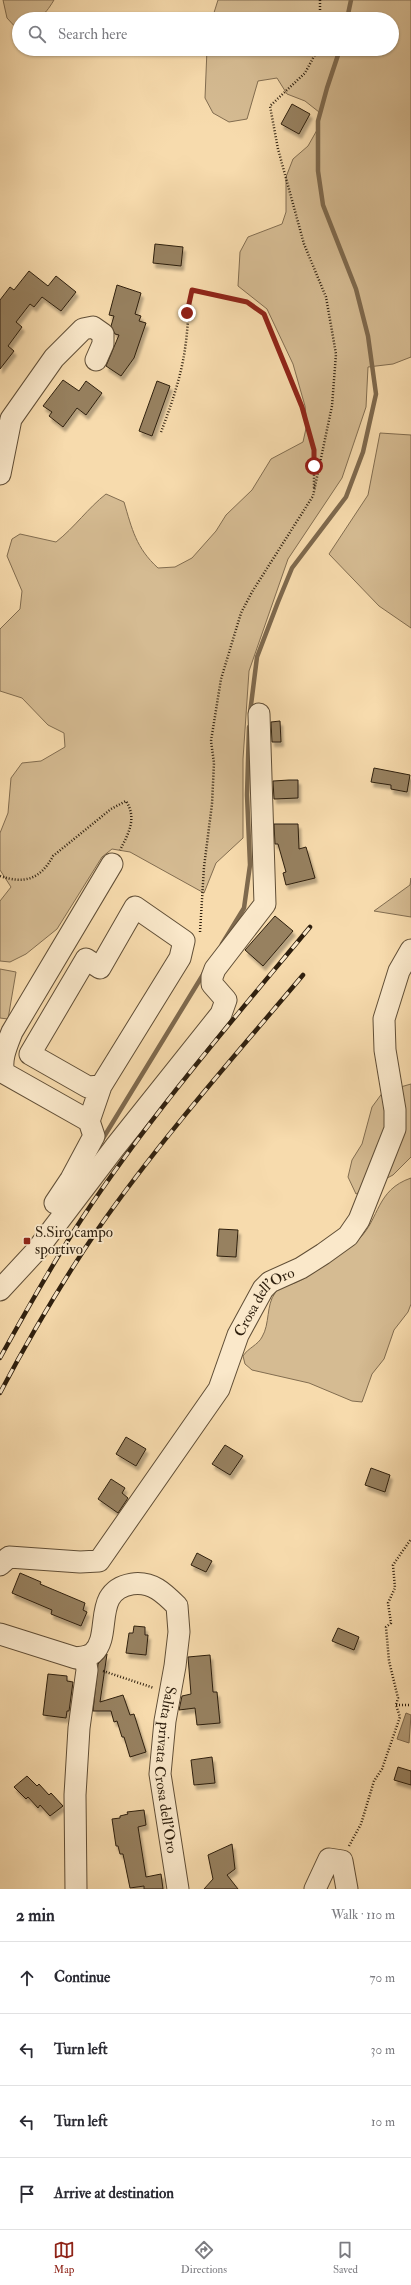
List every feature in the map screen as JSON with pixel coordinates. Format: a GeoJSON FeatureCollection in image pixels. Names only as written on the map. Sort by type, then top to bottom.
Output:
{"type":"FeatureCollection","features":[{"type":"Feature","properties":{"kind":"street"},"geometry":{"type":"LineString","coordinates":[[0,474],[11,419],[54,358],[83,329],[93,327],[103,334],[103,344],[96,360]]}},
{"type":"Feature","properties":{"kind":"street"},"geometry":{"type":"LineString","coordinates":[[0,1290],[36,1251],[115,1147],[221,1014],[226,1000],[212,984],[212,977],[216,969],[265,904],[259,714]]}},
{"type":"Feature","properties":{"kind":"street"},"geometry":{"type":"LineString","coordinates":[[89,1121],[4,1074],[2,1067],[5,1049],[12,1032],[112,864]]}},
{"type":"Feature","properties":{"kind":"street"},"geometry":{"type":"LineString","coordinates":[[36,1251],[38,1227],[72,1179],[94,1136],[89,1121],[101,1086],[180,958],[184,941],[135,907],[100,968],[86,959],[30,1054],[88,1087],[101,1086]]}},
{"type":"Feature","properties":{"kind":"street","name":"Crosa dell'Oro"},"geometry":{"type":"LineString","coordinates":[[0,1565],[9,1557],[65,1562],[99,1561],[219,1389],[238,1335],[263,1289],[270,1282],[301,1268],[323,1254],[348,1236],[360,1220],[395,1129],[395,1110],[385,1050],[384,1019],[399,971],[411,950]]}},
{"type":"Feature","properties":{"kind":"street","name":"Salita privata Crosa dell'Oro"},"geometry":{"type":"LineString","coordinates":[[86,1661],[94,1652],[102,1637],[103,1619],[108,1601],[121,1586],[140,1583],[158,1588],[177,1606],[178,1632],[165,1720],[160,1774],[178,1889]]}},
{"type":"Feature","properties":{"kind":"street"},"geometry":{"type":"LineString","coordinates":[[0,1634],[86,1661],[75,1795],[76,1889]]}},
{"type":"Feature","properties":{"kind":"street"},"geometry":{"type":"LineString","coordinates":[[315,1889],[329,1859],[342,1861],[347,1889]]}},
{"type":"Feature","properties":{"kind":"path"},"geometry":{"type":"LineString","coordinates":[[320,0],[320,12]]}},
{"type":"Feature","properties":{"kind":"path"},"geometry":{"type":"LineString","coordinates":[[200,938],[204,867],[212,804],[214,763],[211,741],[220,679],[241,613],[252,592],[313,496],[332,406],[336,354],[326,297],[304,244],[278,149],[270,106],[305,73],[314,56]]}},
{"type":"Feature","properties":{"kind":"path"},"geometry":{"type":"LineString","coordinates":[[161,432],[170,408],[185,348],[187,313],[192,290],[247,302],[264,314],[302,407],[314,450],[313,496]]}},
{"type":"Feature","properties":{"kind":"path"},"geometry":{"type":"LineString","coordinates":[[0,876],[13,880],[28,881],[47,867],[53,856],[111,809],[126,801],[132,810],[132,824],[112,864]]}},
{"type":"Feature","properties":{"kind":"path"},"geometry":{"type":"LineString","coordinates":[[342,1861],[360,1824],[374,1781],[382,1769],[400,1717],[396,1705],[398,1698],[389,1661],[386,1627],[391,1623],[388,1603],[395,1588],[393,1565],[411,1539]]}},
{"type":"Feature","properties":{"kind":"path"},"geometry":{"type":"LineString","coordinates":[[86,1661],[170,1694]]}},
{"type":"Feature","properties":{"kind":"path"},"geometry":{"type":"LineString","coordinates":[[396,1705],[411,1705]]}},
{"type":"Feature","properties":{"kind":"shaded area"},"geometry":{"type":"Polygon","coordinates":[[[3,0],[54,0],[46,12],[12,12],[12,23],[7,18],[3,0]]]}},
{"type":"Feature","properties":{"kind":"shaded area"},"geometry":{"type":"Polygon","coordinates":[[[218,0],[411,0],[411,357],[393,364],[368,367],[366,407],[342,478],[288,559],[249,671],[243,759],[243,838],[216,863],[204,893],[130,852],[112,849],[102,857],[57,929],[26,954],[10,962],[0,961],[0,901],[11,887],[0,870],[0,833],[8,813],[11,778],[22,763],[41,761],[65,747],[64,733],[48,725],[22,698],[0,691],[0,629],[20,609],[22,591],[7,556],[12,539],[20,534],[56,542],[106,494],[124,502],[136,538],[151,561],[158,568],[175,567],[192,558],[216,531],[226,515],[252,490],[271,459],[303,442],[307,424],[305,406],[293,364],[267,309],[238,286],[240,252],[248,237],[282,224],[286,212],[286,177],[293,159],[308,146],[317,130],[319,112],[305,101],[287,94],[277,78],[258,81],[247,119],[229,122],[213,113],[205,98],[207,56],[399,56],[399,12],[214,12],[218,0]]]}},
{"type":"Feature","properties":{"kind":"shaded area"},"geometry":{"type":"Polygon","coordinates":[[[380,433],[411,435],[411,628],[379,606],[329,554],[368,495],[380,433]]]}},
{"type":"Feature","properties":{"kind":"shaded area"},"geometry":{"type":"Polygon","coordinates":[[[411,878],[411,917],[374,911],[410,885],[411,878]]]}},
{"type":"Feature","properties":{"kind":"shaded area"},"geometry":{"type":"Polygon","coordinates":[[[0,969],[16,972],[8,1019],[0,1018],[0,969]]]}},
{"type":"Feature","properties":{"kind":"shaded area"},"geometry":{"type":"Polygon","coordinates":[[[411,1084],[411,1157],[393,1175],[356,1194],[348,1177],[352,1160],[362,1144],[372,1107],[383,1092],[411,1084]]]}},
{"type":"Feature","properties":{"kind":"shaded area"},"geometry":{"type":"Polygon","coordinates":[[[411,1178],[411,1304],[408,1312],[394,1330],[384,1359],[372,1374],[362,1402],[352,1401],[309,1383],[252,1370],[245,1364],[243,1356],[262,1337],[266,1326],[270,1303],[277,1290],[296,1283],[312,1274],[359,1239],[366,1231],[385,1197],[400,1183],[411,1178]]]}},
{"type":"Feature","properties":{"kind":"shaded area"},"geometry":{"type":"Polygon","coordinates":[[[406,1713],[411,1715],[409,1743],[397,1739],[406,1713]]]}},
{"type":"Feature","properties":{"kind":"building"},"geometry":{"type":"Polygon","coordinates":[[[292,104],[310,114],[299,134],[281,124],[292,104]]]}},
{"type":"Feature","properties":{"kind":"building"},"geometry":{"type":"Polygon","coordinates":[[[155,244],[183,247],[181,266],[153,263],[155,244]]]}},
{"type":"Feature","properties":{"kind":"building"},"geometry":{"type":"Polygon","coordinates":[[[29,271],[48,286],[56,276],[76,292],[61,311],[42,297],[34,307],[30,304],[16,322],[22,327],[8,346],[14,351],[0,369],[0,300],[10,287],[14,290],[29,271]]]}},
{"type":"Feature","properties":{"kind":"building"},"geometry":{"type":"Polygon","coordinates":[[[117,285],[141,293],[135,314],[141,316],[139,321],[146,323],[134,358],[121,376],[106,366],[119,335],[115,334],[111,326],[114,316],[109,315],[117,285]]]}},
{"type":"Feature","properties":{"kind":"building"},"geometry":{"type":"Polygon","coordinates":[[[63,380],[79,391],[86,381],[102,393],[86,415],[77,408],[63,427],[49,416],[52,412],[43,406],[63,380]]]}},
{"type":"Feature","properties":{"kind":"building"},"geometry":{"type":"Polygon","coordinates":[[[157,381],[170,386],[152,436],[139,431],[157,381]]]}},
{"type":"Feature","properties":{"kind":"building"},"geometry":{"type":"Polygon","coordinates":[[[280,721],[281,742],[272,742],[271,722],[280,721]]]}},
{"type":"Feature","properties":{"kind":"building"},"geometry":{"type":"Polygon","coordinates":[[[374,768],[410,775],[407,792],[391,789],[391,785],[371,782],[374,768]]]}},
{"type":"Feature","properties":{"kind":"building"},"geometry":{"type":"Polygon","coordinates":[[[298,780],[298,798],[274,799],[273,781],[298,780]]]}},
{"type":"Feature","properties":{"kind":"building"},"geometry":{"type":"Polygon","coordinates":[[[274,824],[298,824],[299,849],[306,847],[315,878],[286,885],[283,873],[286,872],[278,844],[275,844],[274,824]]]}},
{"type":"Feature","properties":{"kind":"building"},"geometry":{"type":"Polygon","coordinates":[[[275,916],[293,931],[263,966],[245,950],[275,916]]]}},
{"type":"Feature","properties":{"kind":"building"},"geometry":{"type":"Polygon","coordinates":[[[219,1229],[238,1230],[236,1257],[217,1256],[219,1229]]]}},
{"type":"Feature","properties":{"kind":"building"},"geometry":{"type":"Polygon","coordinates":[[[126,1437],[146,1449],[136,1466],[116,1454],[126,1437]]]}},
{"type":"Feature","properties":{"kind":"building"},"geometry":{"type":"Polygon","coordinates":[[[225,1445],[243,1456],[230,1475],[212,1464],[225,1445]]]}},
{"type":"Feature","properties":{"kind":"building"},"geometry":{"type":"Polygon","coordinates":[[[371,1468],[390,1475],[385,1492],[365,1485],[371,1468]]]}},
{"type":"Feature","properties":{"kind":"building"},"geometry":{"type":"Polygon","coordinates":[[[111,1479],[125,1488],[122,1493],[128,1498],[118,1513],[98,1499],[111,1479]]]}},
{"type":"Feature","properties":{"kind":"building"},"geometry":{"type":"Polygon","coordinates":[[[197,1553],[212,1561],[206,1572],[191,1565],[197,1553]]]}},
{"type":"Feature","properties":{"kind":"building"},"geometry":{"type":"Polygon","coordinates":[[[20,1573],[41,1582],[40,1584],[85,1603],[83,1610],[87,1612],[81,1626],[51,1614],[52,1610],[12,1593],[20,1573]]]}},
{"type":"Feature","properties":{"kind":"building"},"geometry":{"type":"Polygon","coordinates":[[[134,1626],[145,1627],[145,1635],[148,1635],[146,1655],[126,1653],[129,1633],[133,1633],[134,1626]]]}},
{"type":"Feature","properties":{"kind":"building"},"geometry":{"type":"Polygon","coordinates":[[[338,1628],[359,1637],[354,1650],[332,1641],[338,1628]]]}},
{"type":"Feature","properties":{"kind":"building"},"geometry":{"type":"Polygon","coordinates":[[[107,1654],[100,1702],[123,1695],[130,1715],[134,1714],[146,1752],[130,1757],[124,1737],[122,1737],[117,1721],[114,1722],[111,1711],[93,1711],[98,1664],[107,1654]]]}},
{"type":"Feature","properties":{"kind":"building"},"geometry":{"type":"Polygon","coordinates":[[[210,1655],[213,1692],[217,1692],[220,1723],[197,1725],[195,1708],[179,1710],[182,1696],[191,1694],[188,1657],[210,1655]]]}},
{"type":"Feature","properties":{"kind":"building"},"geometry":{"type":"Polygon","coordinates":[[[48,1674],[67,1676],[67,1681],[73,1682],[69,1711],[67,1711],[66,1718],[43,1715],[48,1674]]]}},
{"type":"Feature","properties":{"kind":"building"},"geometry":{"type":"Polygon","coordinates":[[[212,1757],[215,1783],[194,1785],[191,1760],[212,1757]]]}},
{"type":"Feature","properties":{"kind":"building"},"geometry":{"type":"Polygon","coordinates":[[[398,1767],[411,1771],[411,1785],[394,1780],[398,1767]]]}},
{"type":"Feature","properties":{"kind":"building"},"geometry":{"type":"Polygon","coordinates":[[[27,1776],[37,1786],[39,1784],[49,1795],[51,1793],[63,1806],[50,1816],[40,1805],[38,1808],[28,1797],[26,1799],[14,1787],[27,1776]]]}},
{"type":"Feature","properties":{"kind":"building"},"geometry":{"type":"Polygon","coordinates":[[[144,1810],[146,1825],[138,1827],[146,1877],[161,1874],[163,1889],[144,1889],[144,1886],[130,1888],[123,1854],[120,1854],[118,1846],[116,1846],[112,1819],[120,1818],[120,1816],[128,1814],[127,1812],[144,1810]]]}},
{"type":"Feature","properties":{"kind":"building"},"geometry":{"type":"Polygon","coordinates":[[[232,1844],[235,1869],[227,1875],[238,1889],[204,1889],[213,1879],[208,1855],[232,1844]]]}},
{"type":"Feature","properties":{"kind":"waterway"},"geometry":{"type":"LineString","coordinates":[[348,12],[351,0]]}},
{"type":"Feature","properties":{"kind":"waterway"},"geometry":{"type":"LineString","coordinates":[[250,713],[257,657],[278,602],[292,568],[346,497],[363,452],[376,394],[368,336],[356,289],[323,205],[318,171],[318,121],[338,56]]}},
{"type":"Feature","properties":{"kind":"waterway"},"geometry":{"type":"LineString","coordinates":[[222,944],[244,908],[250,865],[247,795],[249,727]]}},
{"type":"Feature","properties":{"kind":"waterway"},"geometry":{"type":"LineString","coordinates":[[102,1140],[204,973]]}},
{"type":"Feature","properties":{"kind":"railway"},"geometry":{"type":"LineString","coordinates":[[0,1358],[29,1305],[81,1220],[134,1144],[191,1070],[310,927]]}},
{"type":"Feature","properties":{"kind":"railway"},"geometry":{"type":"LineString","coordinates":[[0,1393],[59,1289],[98,1229],[146,1163],[303,975]]}},
{"type":"Feature","properties":{"kind":"place","name":"S.Siro campo sportivo"},"geometry":{"type":"Point","coordinates":[27,1241]}},
{"type":"Feature","properties":{"kind":"route"},"geometry":{"type":"LineString","coordinates":[[187,313],[192,290],[247,302],[264,314],[302,407],[314,450],[314,466]]}}]}
